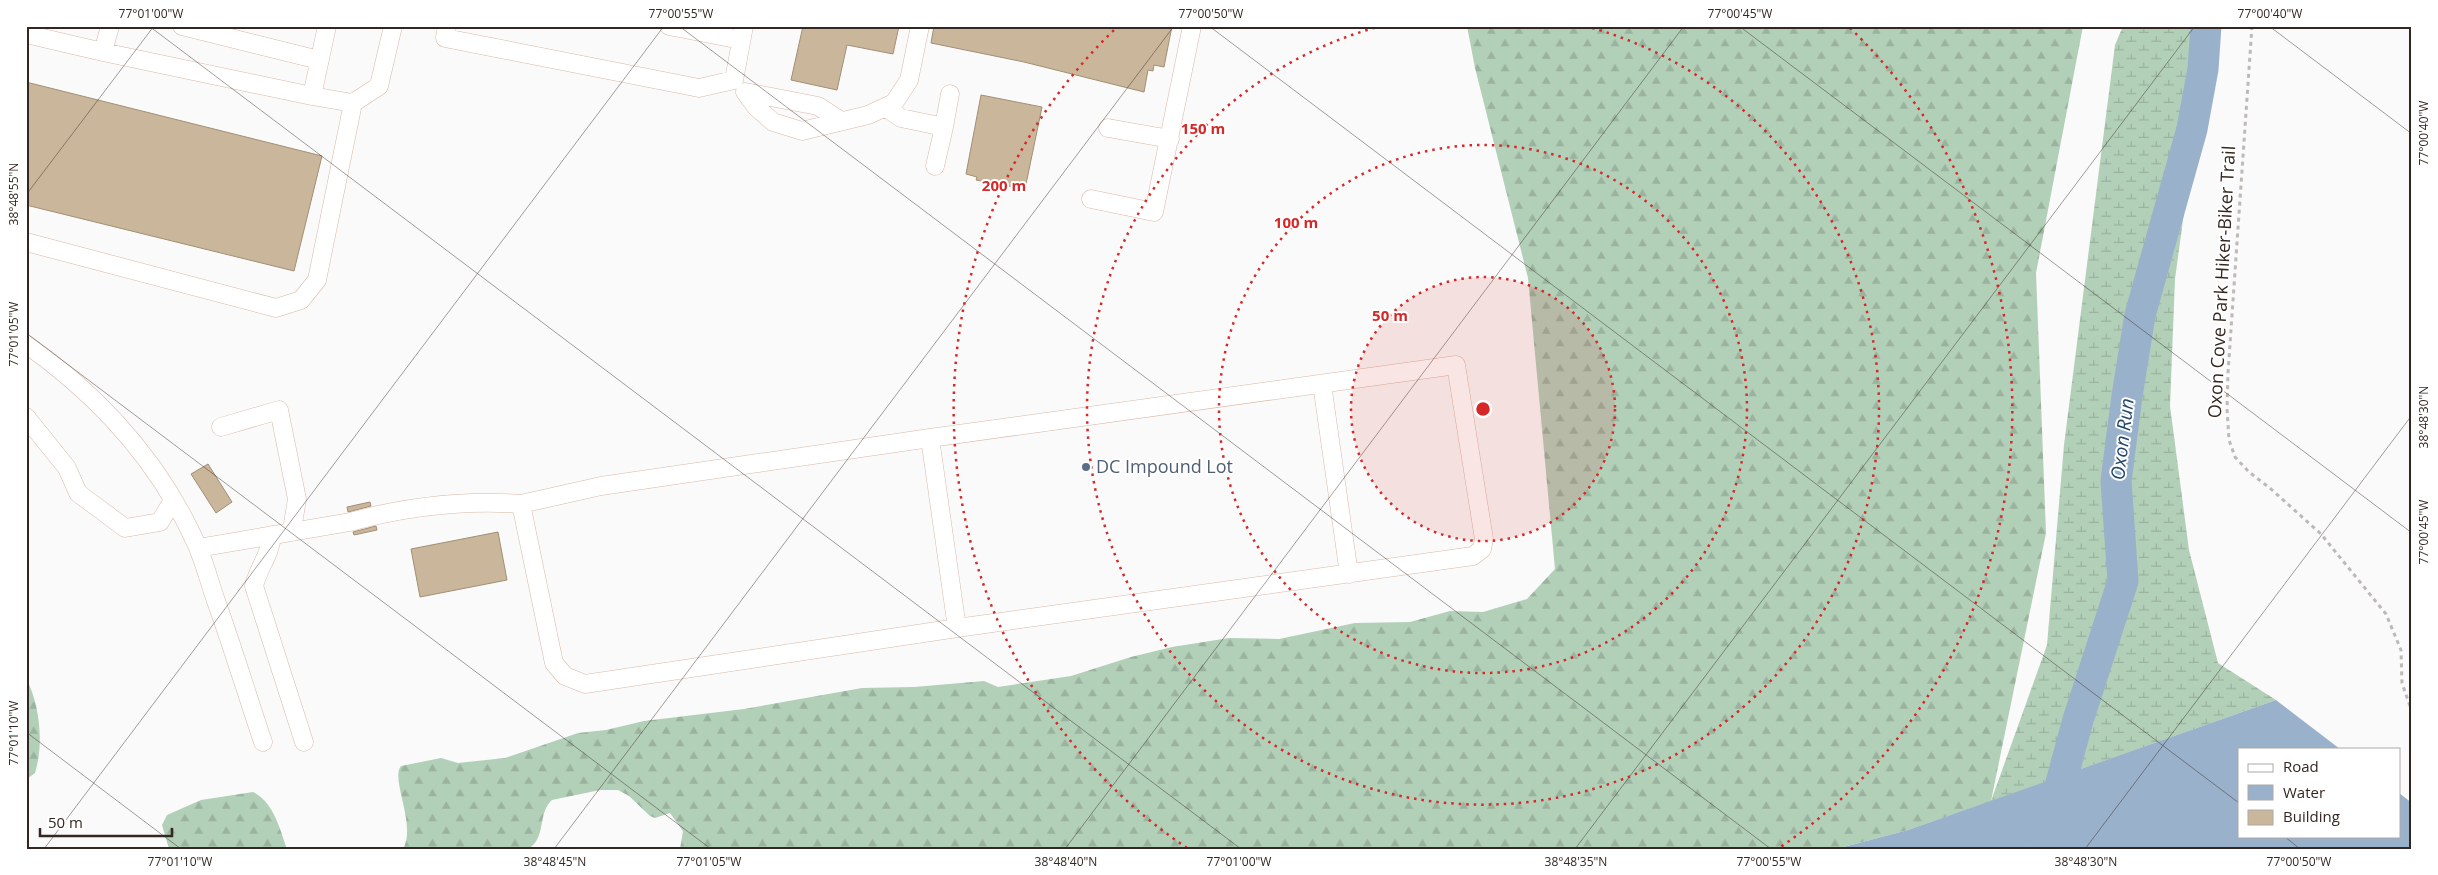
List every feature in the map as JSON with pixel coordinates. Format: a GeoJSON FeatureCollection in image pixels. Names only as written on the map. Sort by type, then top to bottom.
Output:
{"type":"FeatureCollection","features":[{"type":"Feature","properties":{"kind":"street"},"geometry":{"type":"LineString","coordinates":[[103,52],[110,26]]}},
{"type":"Feature","properties":{"kind":"street"},"geometry":{"type":"LineString","coordinates":[[182,26],[319,60]]}},
{"type":"Feature","properties":{"kind":"street"},"geometry":{"type":"LineString","coordinates":[[312,96],[327,26]]}},
{"type":"Feature","properties":{"kind":"street"},"geometry":{"type":"LineString","coordinates":[[26,34],[103,52],[353,103],[379,86],[393,26]]}},
{"type":"Feature","properties":{"kind":"street"},"geometry":{"type":"LineString","coordinates":[[447,26],[445,38],[699,88],[740,86],[818,106],[841,121]]}},
{"type":"Feature","properties":{"kind":"street"},"geometry":{"type":"LineString","coordinates":[[669,26],[743,33],[740,86],[756,107],[773,122],[802,131],[868,115],[894,103],[909,80],[920,26]]}},
{"type":"Feature","properties":{"kind":"street"},"geometry":{"type":"LineString","coordinates":[[1091,199],[1154,212],[1192,26]]}},
{"type":"Feature","properties":{"kind":"street"},"geometry":{"type":"LineString","coordinates":[[935,166],[950,94]]}},
{"type":"Feature","properties":{"kind":"street"},"geometry":{"type":"LineString","coordinates":[[26,242],[276,308],[301,300],[317,280],[353,103]]}},
{"type":"Feature","properties":{"kind":"street"},"geometry":{"type":"LineString","coordinates":[[885,107],[901,118],[944,127]]}},
{"type":"Feature","properties":{"kind":"street"},"geometry":{"type":"LineString","coordinates":[[1108,128],[1170,139]]}},
{"type":"Feature","properties":{"kind":"street"},"geometry":{"type":"LineString","coordinates":[[26,344],[70,378],[106,412],[138,449],[173,500],[198,548],[263,742]]}},
{"type":"Feature","properties":{"kind":"street"},"geometry":{"type":"LineString","coordinates":[[198,548],[292,530],[451,504],[521,504],[601,486],[1456,365],[1483,531],[1482,549],[1473,556],[956,628],[585,684],[566,676],[554,663],[521,504]]}},
{"type":"Feature","properties":{"kind":"street"},"geometry":{"type":"LineString","coordinates":[[1322,384],[1349,574]]}},
{"type":"Feature","properties":{"kind":"street"},"geometry":{"type":"LineString","coordinates":[[221,427],[279,410],[297,499],[292,530]]}},
{"type":"Feature","properties":{"kind":"street"},"geometry":{"type":"LineString","coordinates":[[26,418],[67,468],[78,494],[126,528],[160,522],[173,500]]}},
{"type":"Feature","properties":{"kind":"street"},"geometry":{"type":"LineString","coordinates":[[930,438],[956,628]]}},
{"type":"Feature","properties":{"kind":"street"},"geometry":{"type":"LineString","coordinates":[[272,535],[269,551],[257,575],[254,586],[304,742]]}},
{"type":"Feature","properties":{"kind":"path","name":"Oxon Cove Park Hiker-Biker Trail"},"geometry":{"type":"LineString","coordinates":[[2252,26],[2228,372],[2227,409],[2229,440],[2236,457],[2248,472],[2271,489],[2321,534],[2386,614],[2401,650],[2402,683],[2412,712]]}},
{"type":"Feature","properties":{"kind":"green space"},"geometry":{"type":"Polygon","coordinates":[[[1467,26],[2083,26],[2036,273],[2046,533],[1991,801],[1908,830],[1836,849],[680,849],[683,831],[670,813],[655,818],[650,816],[629,796],[618,790],[600,790],[552,800],[547,805],[538,839],[528,849],[403,849],[407,828],[399,781],[401,766],[441,758],[458,763],[505,758],[578,733],[606,730],[644,721],[744,709],[862,688],[914,687],[984,681],[998,687],[1071,676],[1131,657],[1172,647],[1229,638],[1279,639],[1355,623],[1410,622],[1450,611],[1483,612],[1527,599],[1555,569],[1528,278],[1475,68],[1467,26]]]}},
{"type":"Feature","properties":{"kind":"green space"},"geometry":{"type":"Polygon","coordinates":[[[2123,26],[2190,26],[2203,73],[2175,279],[2170,406],[2189,550],[2218,663],[2276,700],[1991,801],[2047,645],[2064,445],[2115,45],[2123,26]]]}},
{"type":"Feature","properties":{"kind":"green space"},"geometry":{"type":"Polygon","coordinates":[[[26,678],[35,700],[40,737],[35,773],[27,779],[26,678]]]}},
{"type":"Feature","properties":{"kind":"green space"},"geometry":{"type":"Polygon","coordinates":[[[253,792],[266,802],[271,809],[287,849],[169,849],[162,825],[167,815],[201,800],[253,792]]]}},
{"type":"Feature","properties":{"kind":"water"},"geometry":{"type":"Polygon","coordinates":[[[2276,700],[2339,748],[2238,748],[2238,838],[2400,838],[2400,794],[2412,803],[2412,849],[1836,849],[1908,830],[2276,700]]]}},
{"type":"Feature","properties":{"kind":"building"},"geometry":{"type":"Polygon","coordinates":[[[803,26],[899,26],[893,54],[847,45],[837,90],[791,80],[803,26]]]}},
{"type":"Feature","properties":{"kind":"building"},"geometry":{"type":"Polygon","coordinates":[[[934,26],[1172,26],[1164,67],[1154,65],[1153,71],[1148,70],[1144,92],[1024,62],[931,43],[934,26]]]}},
{"type":"Feature","properties":{"kind":"building"},"geometry":{"type":"Polygon","coordinates":[[[26,82],[322,156],[294,271],[26,205],[26,82]]]}},
{"type":"Feature","properties":{"kind":"building"},"geometry":{"type":"Polygon","coordinates":[[[981,95],[1042,107],[1025,189],[976,180],[977,177],[966,174],[981,95]]]}},
{"type":"Feature","properties":{"kind":"building"},"geometry":{"type":"Polygon","coordinates":[[[208,464],[232,502],[216,513],[191,474],[208,464]]]}},
{"type":"Feature","properties":{"kind":"building"},"geometry":{"type":"Polygon","coordinates":[[[370,502],[371,506],[348,512],[347,507],[370,502]]]}},
{"type":"Feature","properties":{"kind":"building"},"geometry":{"type":"Polygon","coordinates":[[[376,526],[377,530],[354,535],[353,532],[376,526]]]}},
{"type":"Feature","properties":{"kind":"building"},"geometry":{"type":"Polygon","coordinates":[[[498,532],[507,580],[420,597],[411,549],[498,532]]]}},
{"type":"Feature","properties":{"kind":"waterway","name":"Oxon Run"},"geometry":{"type":"LineString","coordinates":[[2043,849],[2078,720],[2123,581],[2116,481],[2127,396],[2140,315],[2192,129],[2203,69],[2206,26]]}},
{"type":"Feature","properties":{"kind":"place","name":"DC Impound Lot"},"geometry":{"type":"Point","coordinates":[1086,467]}}]}
